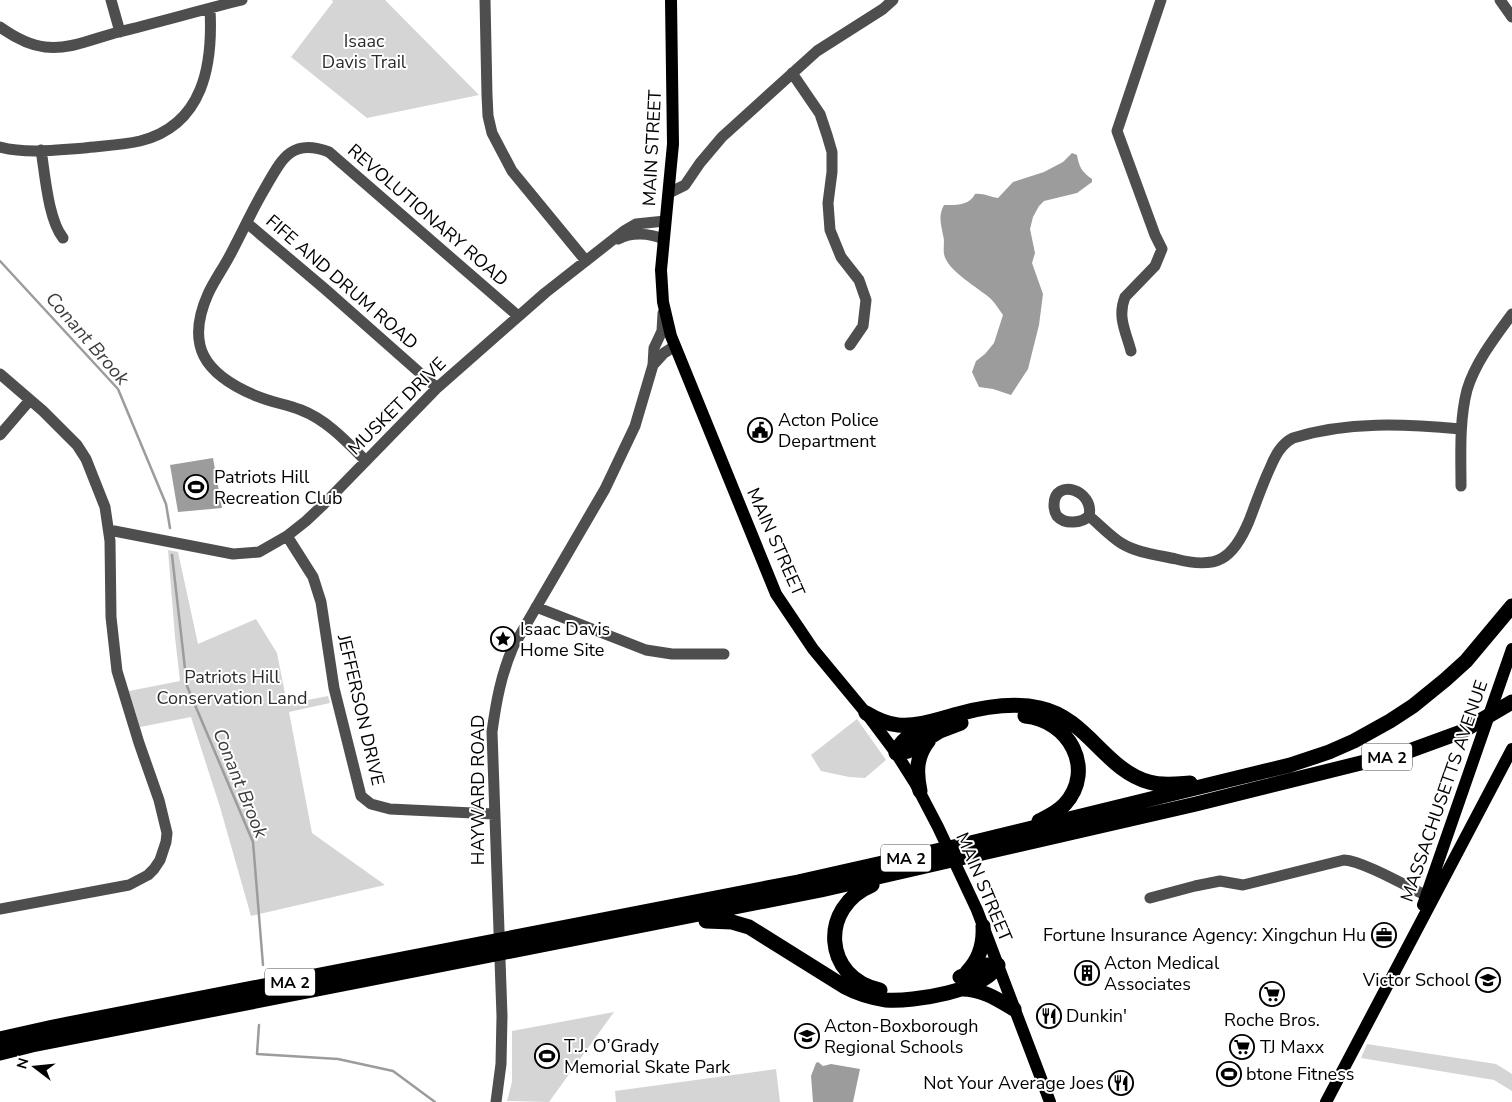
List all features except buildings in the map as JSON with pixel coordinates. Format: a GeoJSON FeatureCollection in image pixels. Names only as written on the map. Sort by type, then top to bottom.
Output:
{"type":"FeatureCollection","features":[{"type":"Feature","properties":{"kind":"highway","name":"MA 2"},"geometry":{"type":"LineString","coordinates":[[0,1039],[771,888],[1009,834],[1278,769],[1329,752],[1354,741],[1390,721],[1424,698],[1455,671],[1487,637],[1512,606]]}},
{"type":"Feature","properties":{"kind":"highway","name":"MA 2"},"geometry":{"type":"LineString","coordinates":[[0,1053],[32,1045],[672,921],[908,871],[1396,755],[1461,732],[1512,702]]}},
{"type":"Feature","properties":{"kind":"highway"},"geometry":{"type":"LineString","coordinates":[[866,713],[880,720],[900,725],[920,724],[988,708],[1038,707],[1056,713],[1072,722],[1120,766],[1141,780],[1163,784],[1229,781]]}},
{"type":"Feature","properties":{"kind":"highway"},"geometry":{"type":"LineString","coordinates":[[896,753],[908,752],[950,726],[997,716],[1040,718],[1060,729],[1067,737],[1075,753],[1078,767],[1076,783],[1069,798],[1052,814],[1009,834]]}},
{"type":"Feature","properties":{"kind":"highway"},"geometry":{"type":"LineString","coordinates":[[896,753],[901,743],[913,733],[946,718]]}},
{"type":"Feature","properties":{"kind":"highway"},"geometry":{"type":"LineString","coordinates":[[920,791],[917,774],[919,759],[925,745],[935,734]]}},
{"type":"Feature","properties":{"kind":"highway"},"geometry":{"type":"LineString","coordinates":[[908,871],[862,889],[846,903],[839,916],[835,931],[839,958],[846,970],[855,979],[869,987],[901,992],[922,990],[942,985],[987,965],[998,965]]}},
{"type":"Feature","properties":{"kind":"highway"},"geometry":{"type":"LineString","coordinates":[[672,921],[723,921],[745,926],[836,982],[867,996],[887,1000],[909,1000],[951,991],[992,975],[998,965]]}},
{"type":"Feature","properties":{"kind":"highway"},"geometry":{"type":"LineString","coordinates":[[960,977],[971,968],[978,956],[983,942],[983,926]]}},
{"type":"Feature","properties":{"kind":"highway"},"geometry":{"type":"LineString","coordinates":[[951,991],[967,989],[980,992],[1014,1009]]}},
{"type":"Feature","properties":{"kind":"main road","name":"MAIN STREET"},"geometry":{"type":"LineString","coordinates":[[671,0],[673,144],[661,270],[664,302],[673,341],[776,594],[813,649],[866,713],[896,753],[920,791],[938,826],[983,926],[1050,1102]]}},
{"type":"Feature","properties":{"kind":"main road","name":"MASSACHUSETTS AVENUE"},"geometry":{"type":"LineString","coordinates":[[1408,944],[1427,896],[1512,649]]}},
{"type":"Feature","properties":{"kind":"main road","name":"MASSACHUSETTS AVENUE"},"geometry":{"type":"LineString","coordinates":[[1326,1102],[1512,749]]}},
{"type":"Feature","properties":{"kind":"street"},"geometry":{"type":"LineString","coordinates":[[111,0],[120,32]]}},
{"type":"Feature","properties":{"kind":"street"},"geometry":{"type":"LineString","coordinates":[[0,27],[12,36],[28,43],[58,48],[73,46],[242,0]]}},
{"type":"Feature","properties":{"kind":"street"},"geometry":{"type":"LineString","coordinates":[[485,0],[488,116],[492,133],[512,171],[586,261]]}},
{"type":"Feature","properties":{"kind":"street"},"geometry":{"type":"LineString","coordinates":[[669,193],[685,185],[700,163],[722,137],[792,73],[818,51],[883,10],[893,0]]}},
{"type":"Feature","properties":{"kind":"street"},"geometry":{"type":"LineString","coordinates":[[1131,351],[1122,322],[1122,303],[1125,297],[1155,266],[1162,249],[1155,235],[1117,131],[1161,0]]}},
{"type":"Feature","properties":{"kind":"street"},"geometry":{"type":"LineString","coordinates":[[1500,0],[1512,17]]}},
{"type":"Feature","properties":{"kind":"street"},"geometry":{"type":"LineString","coordinates":[[0,147],[23,151],[115,145],[142,140],[165,130],[178,121],[194,102],[206,76],[210,42],[210,8]]}},
{"type":"Feature","properties":{"kind":"street"},"geometry":{"type":"LineString","coordinates":[[792,73],[820,114],[827,135],[832,152],[832,172],[828,203],[830,230],[841,257],[860,280],[866,300],[863,326],[850,345]]}},
{"type":"Feature","properties":{"kind":"street","name":"REVOLUTIONARY ROAD"},"geometry":{"type":"LineString","coordinates":[[366,461],[345,439],[311,415],[301,410],[255,396],[223,379],[206,362],[202,351],[199,338],[199,322],[214,282],[276,169],[286,155],[292,150],[311,146],[329,152],[355,173],[428,240],[518,316]]}},
{"type":"Feature","properties":{"kind":"street"},"geometry":{"type":"LineString","coordinates":[[41,150],[49,198],[58,232],[63,238]]}},
{"type":"Feature","properties":{"kind":"street","name":"MUSKET DRIVE"},"geometry":{"type":"LineString","coordinates":[[109,530],[233,554],[259,552],[287,536],[306,521],[437,388],[518,316],[624,231],[636,224],[665,221]]}},
{"type":"Feature","properties":{"kind":"street","name":"FIFE AND DRUM ROAD"},"geometry":{"type":"LineString","coordinates":[[247,223],[437,388]]}},
{"type":"Feature","properties":{"kind":"street","name":"MUSKET DRIVE"},"geometry":{"type":"LineString","coordinates":[[607,244],[622,236],[640,234],[653,235],[663,239]]}},
{"type":"Feature","properties":{"kind":"street","name":"HAYWARD ROAD"},"geometry":{"type":"LineString","coordinates":[[496,1102],[502,1041],[492,732],[498,690],[503,670],[513,647],[609,482],[635,426],[653,365],[654,348],[662,331],[664,302]]}},
{"type":"Feature","properties":{"kind":"street"},"geometry":{"type":"LineString","coordinates":[[1461,486],[1461,429],[1468,390],[1476,370],[1512,314]]}},
{"type":"Feature","properties":{"kind":"street"},"geometry":{"type":"LineString","coordinates":[[653,365],[673,341],[667,336],[658,342]]}},
{"type":"Feature","properties":{"kind":"street"},"geometry":{"type":"LineString","coordinates":[[0,374],[64,430],[77,444],[86,459],[100,493],[105,507],[109,530],[110,617],[117,671],[164,815],[167,833],[160,860],[154,869],[148,876],[129,885],[0,909]]}},
{"type":"Feature","properties":{"kind":"street"},"geometry":{"type":"LineString","coordinates":[[0,435],[30,400]]}},
{"type":"Feature","properties":{"kind":"street"},"geometry":{"type":"LineString","coordinates":[[1089,516],[1112,536],[1131,548],[1189,562],[1207,563],[1216,561],[1224,558],[1232,551],[1242,538],[1275,458],[1282,446],[1292,438],[1328,429],[1357,425],[1461,429]]}},
{"type":"Feature","properties":{"kind":"street","name":"JEFFERSON DRIVE"},"geometry":{"type":"LineString","coordinates":[[287,536],[313,577],[321,602],[334,688],[361,796],[371,804],[390,809],[494,814]]}},
{"type":"Feature","properties":{"kind":"street"},"geometry":{"type":"LineString","coordinates":[[536,607],[646,650],[672,654],[724,654]]}},
{"type":"Feature","properties":{"kind":"street"},"geometry":{"type":"LineString","coordinates":[[1150,898],[1220,881],[1243,885],[1344,860],[1382,874],[1427,896]]}},
{"type":"Feature","properties":{"kind":"green space","name":"Isaac Davis Trail"},"geometry":{"type":"Polygon","coordinates":[[[332,0],[385,0],[479,95],[367,118],[291,57],[333,2],[332,0]]]}},
{"type":"Feature","properties":{"kind":"green space","name":"Patriots Hill Conservation Land"},"geometry":{"type":"Polygon","coordinates":[[[168,550],[178,552],[198,644],[256,619],[277,653],[287,704],[328,696],[330,703],[289,712],[312,833],[385,885],[251,916],[220,807],[191,717],[140,727],[129,691],[180,681],[168,550]]]}},
{"type":"Feature","properties":{"kind":"green space"},"geometry":{"type":"Polygon","coordinates":[[[857,719],[886,760],[865,778],[849,777],[821,771],[811,755],[857,719]]]}},
{"type":"Feature","properties":{"kind":"green space","name":"T.J. O’Grady Memorial Skate Park"},"geometry":{"type":"Polygon","coordinates":[[[614,1012],[549,1102],[507,1101],[512,1082],[512,1031],[614,1012]]]}},
{"type":"Feature","properties":{"kind":"green space"},"geometry":{"type":"Polygon","coordinates":[[[1367,1044],[1496,1064],[1512,1074],[1512,1091],[1494,1080],[1361,1058],[1367,1044]]]}},
{"type":"Feature","properties":{"kind":"green space"},"geometry":{"type":"Polygon","coordinates":[[[776,1069],[780,1102],[616,1102],[615,1091],[776,1069]]]}},
{"type":"Feature","properties":{"kind":"shaded area"},"geometry":{"type":"Polygon","coordinates":[[[1072,153],[1077,155],[1082,169],[1092,179],[1092,182],[1077,193],[1044,201],[1033,217],[1030,229],[1035,253],[1032,263],[1043,294],[1039,325],[1028,369],[1011,395],[979,387],[972,372],[976,361],[994,343],[1003,315],[991,299],[957,273],[946,260],[940,220],[942,209],[944,205],[966,203],[975,194],[998,198],[1013,182],[1044,172],[1063,162],[1072,153]]]}},
{"type":"Feature","properties":{"kind":"shaded area","name":"Patriots Hill Recreation Club"},"geometry":{"type":"Polygon","coordinates":[[[213,458],[222,508],[178,512],[170,465],[213,458]]]}},
{"type":"Feature","properties":{"kind":"shaded area"},"geometry":{"type":"Polygon","coordinates":[[[818,1062],[823,1066],[831,1064],[860,1069],[853,1102],[813,1102],[811,1076],[818,1062]]]}},
{"type":"Feature","properties":{"kind":"waterway","name":"Conant Brook"},"geometry":{"type":"LineString","coordinates":[[0,261],[118,389],[166,504],[170,528]]}},
{"type":"Feature","properties":{"kind":"waterway","name":"Conant Brook"},"geometry":{"type":"LineString","coordinates":[[172,555],[187,686],[253,842],[263,965]]}},
{"type":"Feature","properties":{"kind":"waterway","name":"Conant Brook"},"geometry":{"type":"LineString","coordinates":[[259,1025],[257,1054],[338,1059],[393,1071],[435,1102]]}},
{"type":"Feature","properties":{"kind":"place","name":"Acton Police Department"},"geometry":{"type":"Point","coordinates":[760,430]}},
{"type":"Feature","properties":{"kind":"place","name":"Patriots Hill Recreation Club"},"geometry":{"type":"Point","coordinates":[196,487]}},
{"type":"Feature","properties":{"kind":"place","name":"Isaac Davis Home Site"},"geometry":{"type":"Point","coordinates":[503,639]}},
{"type":"Feature","properties":{"kind":"place","name":"Fortune Insurance Agency: Xingchun Hu"},"geometry":{"type":"Point","coordinates":[1384,935]}},
{"type":"Feature","properties":{"kind":"place","name":"Acton Medical Associates"},"geometry":{"type":"Point","coordinates":[1087,973]}},
{"type":"Feature","properties":{"kind":"place","name":"Victor School"},"geometry":{"type":"Point","coordinates":[1488,980]}},
{"type":"Feature","properties":{"kind":"place","name":"Roche Bros."},"geometry":{"type":"Point","coordinates":[1272,994]}},
{"type":"Feature","properties":{"kind":"place","name":"Dunkin'"},"geometry":{"type":"Point","coordinates":[1049,1016]}},
{"type":"Feature","properties":{"kind":"place","name":"Acton-Boxborough Regional Schools"},"geometry":{"type":"Point","coordinates":[807,1036]}},
{"type":"Feature","properties":{"kind":"place","name":"TJ Maxx"},"geometry":{"type":"Point","coordinates":[1242,1047]}},
{"type":"Feature","properties":{"kind":"place","name":"T.J. O’Grady Memorial Skate Park"},"geometry":{"type":"Point","coordinates":[547,1056]}},
{"type":"Feature","properties":{"kind":"place","name":"btone Fitness"},"geometry":{"type":"Point","coordinates":[1229,1074]}},
{"type":"Feature","properties":{"kind":"place","name":"Not Your Average Joes"},"geometry":{"type":"Point","coordinates":[1121,1083]}}]}
